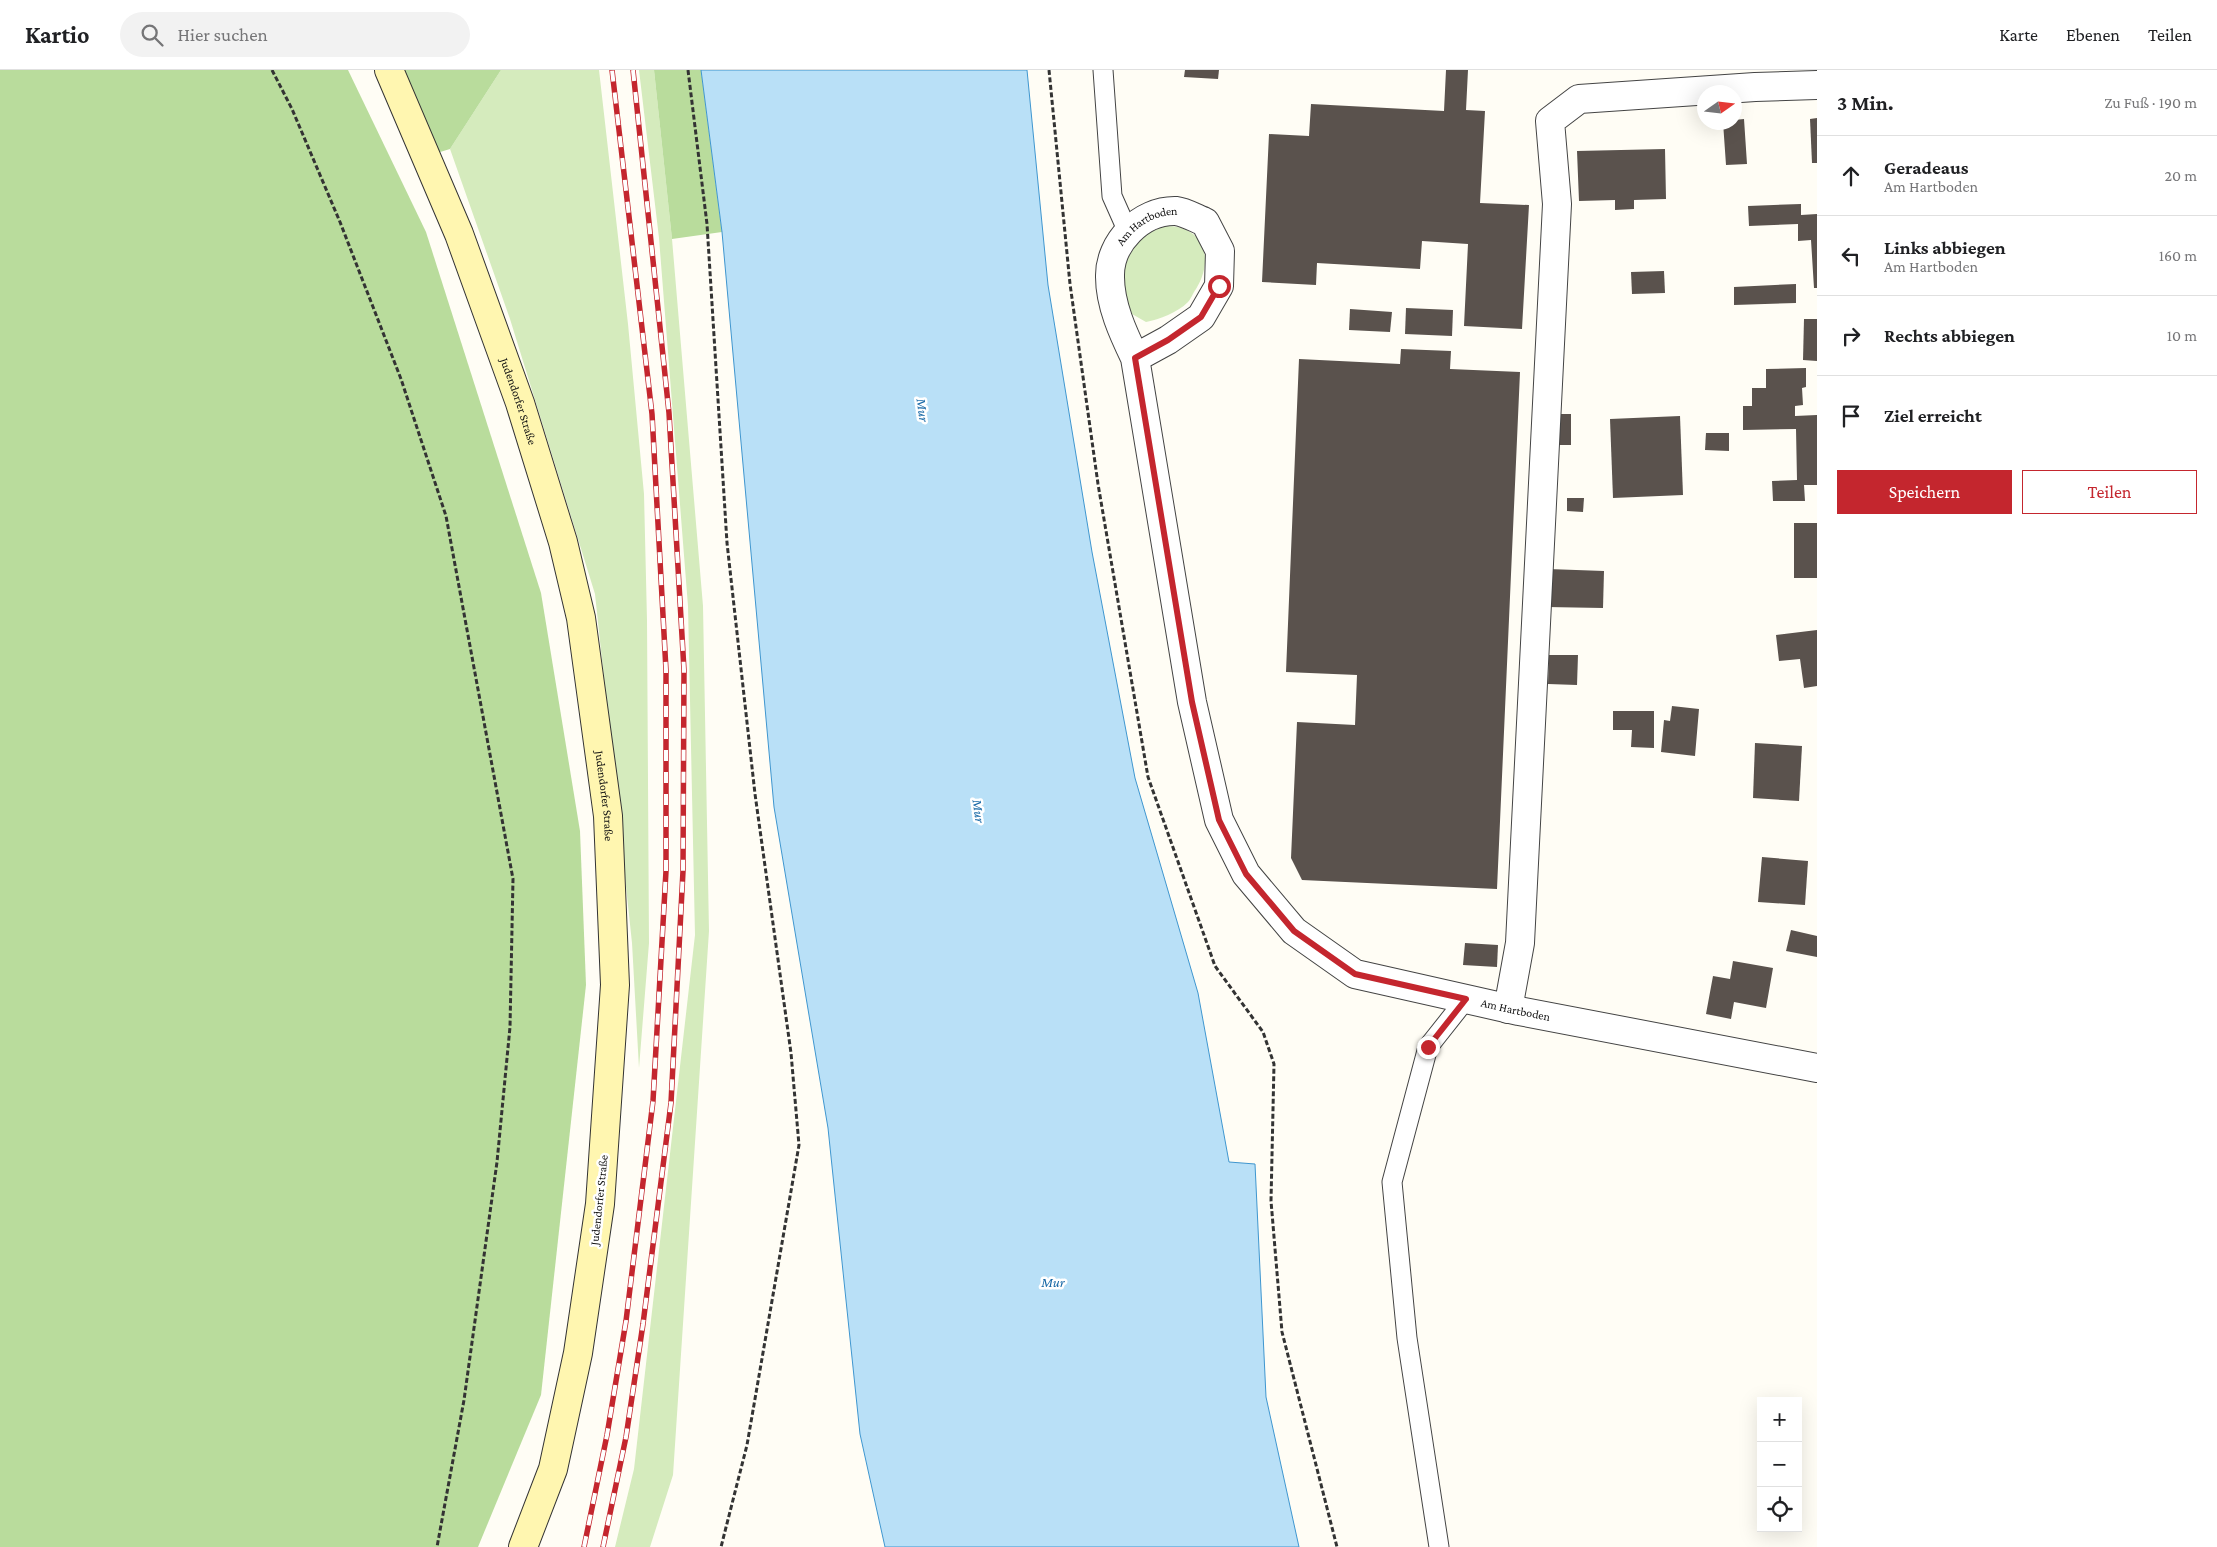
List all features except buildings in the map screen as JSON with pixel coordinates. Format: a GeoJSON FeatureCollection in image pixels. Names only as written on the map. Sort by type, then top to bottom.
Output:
{"type":"FeatureCollection","features":[{"type":"Feature","properties":{"kind":"main road","name":"Judendorfer Straße"},"geometry":{"type":"LineString","coordinates":[[389,70],[462,243],[520,403],[563,542],[581,618],[598,731],[608,816],[615,985],[600,1204],[578,1353],[553,1469],[523,1547]]}},
{"type":"Feature","properties":{"kind":"street"},"geometry":{"type":"LineString","coordinates":[[1508,1009],[1520,942],[1557,204],[1550,121],[1579,99],[1755,86],[1817,84]]}},
{"type":"Feature","properties":{"kind":"street","name":"Am Hartboden"},"geometry":{"type":"LineString","coordinates":[[1135,358],[1168,340],[1201,317],[1219,286],[1220,251],[1205,222],[1177,211],[1149,216],[1128,232],[1112,255],[1110,278],[1120,327],[1135,358],[1192,702],[1219,820],[1246,874],[1294,931],[1355,974],[1508,1009],[1816,1064]]}},
{"type":"Feature","properties":{"kind":"lane"},"geometry":{"type":"LineString","coordinates":[[1103,70],[1112,196],[1128,232]]}},
{"type":"Feature","properties":{"kind":"lane"},"geometry":{"type":"LineString","coordinates":[[1439,1547],[1407,1338],[1392,1182],[1428,1047],[1466,999]]}},
{"type":"Feature","properties":{"kind":"path"},"geometry":{"type":"LineString","coordinates":[[272,70],[296,118],[387,342],[446,516],[513,879],[510,1027],[497,1162],[464,1400],[437,1547]]}},
{"type":"Feature","properties":{"kind":"path"},"geometry":{"type":"LineString","coordinates":[[688,70],[706,224],[727,543],[755,794],[791,1053],[799,1145],[747,1445],[721,1547]]}},
{"type":"Feature","properties":{"kind":"path"},"geometry":{"type":"LineString","coordinates":[[1048,70],[1070,284],[1097,474],[1148,776],[1215,966],[1263,1032],[1274,1064],[1271,1200],[1282,1332],[1337,1547]]}},
{"type":"Feature","properties":{"kind":"green space"},"geometry":{"type":"Polygon","coordinates":[[[0,70],[348,70],[426,232],[541,593],[580,831],[586,985],[541,1395],[478,1547],[0,1547],[0,70]]]}},
{"type":"Feature","properties":{"kind":"green space"},"geometry":{"type":"Polygon","coordinates":[[[389,70],[501,70],[450,149],[427,156],[389,70]]]}},
{"type":"Feature","properties":{"kind":"green space"},"geometry":{"type":"Polygon","coordinates":[[[501,70],[599,70],[628,324],[644,494],[647,620],[649,943],[639,1068],[632,943],[595,594],[510,319],[450,149],[501,70]]]}},
{"type":"Feature","properties":{"kind":"green space"},"geometry":{"type":"Polygon","coordinates":[[[639,70],[654,70],[672,239],[703,606],[709,931],[673,1475],[650,1547],[615,1547],[634,1469],[695,935],[688,606],[659,238],[639,70]]]}},
{"type":"Feature","properties":{"kind":"green space"},"geometry":{"type":"Polygon","coordinates":[[[654,70],[701,70],[722,232],[672,239],[654,70]]]}},
{"type":"Feature","properties":{"kind":"green space"},"geometry":{"type":"Polygon","coordinates":[[[1164,226],[1178,227],[1189,231],[1197,237],[1205,255],[1205,266],[1202,277],[1188,302],[1168,315],[1146,322],[1132,314],[1121,289],[1125,264],[1140,237],[1164,226]]]}},
{"type":"Feature","properties":{"kind":"water","name":"Mur"},"geometry":{"type":"Polygon","coordinates":[[[701,70],[1027,70],[1048,285],[1092,552],[1135,778],[1198,993],[1229,1162],[1255,1164],[1266,1397],[1299,1547],[885,1547],[860,1434],[828,1128],[774,807],[722,232],[701,70]]]}},
{"type":"Feature","properties":{"kind":"railway"},"geometry":{"type":"LineString","coordinates":[[584,1547],[607,1435],[626,1321],[653,1101],[666,871],[666,670],[652,414],[612,70]]}},
{"type":"Feature","properties":{"kind":"railway"},"geometry":{"type":"LineString","coordinates":[[603,1547],[626,1437],[643,1324],[671,1103],[683,871],[684,670],[669,413],[633,70]]}},
{"type":"Feature","properties":{"kind":"route"},"geometry":{"type":"LineString","coordinates":[[1219,286],[1201,317],[1168,340],[1135,358],[1192,702],[1219,820],[1246,874],[1294,931],[1355,974],[1466,999],[1428,1047]]}}]}
